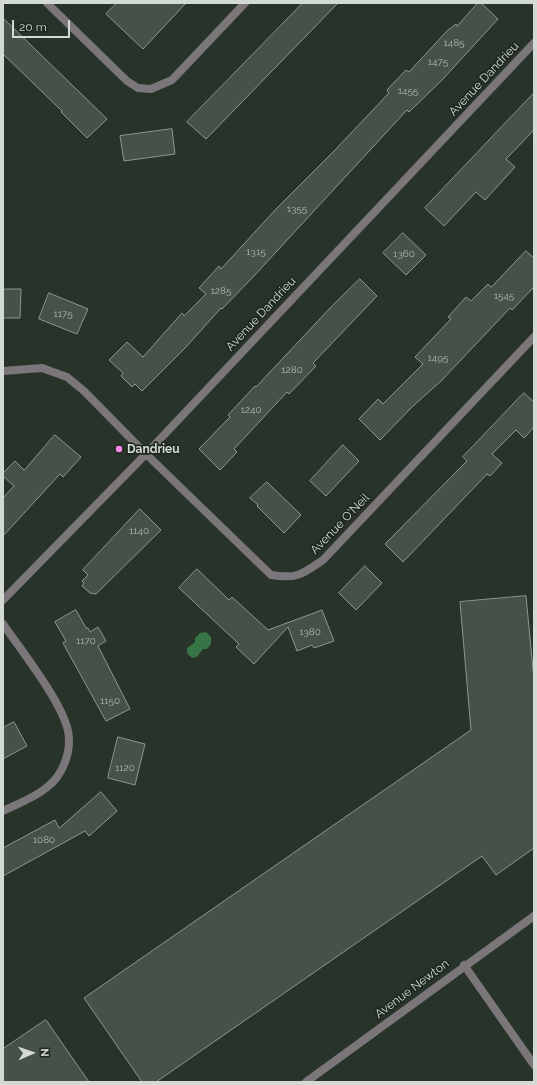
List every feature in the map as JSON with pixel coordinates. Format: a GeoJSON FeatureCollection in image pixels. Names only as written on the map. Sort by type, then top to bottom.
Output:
{"type":"FeatureCollection","features":[{"type":"Feature","properties":{"kind":"street"},"geometry":{"type":"LineString","coordinates":[[47,3],[126,82],[138,88],[151,89],[172,80],[245,3]]}},
{"type":"Feature","properties":{"kind":"street","name":"Avenue Dandrieu"},"geometry":{"type":"LineString","coordinates":[[3,600],[146,454],[534,43]]}},
{"type":"Feature","properties":{"kind":"street","name":"Avenue O'Neil"},"geometry":{"type":"LineString","coordinates":[[3,371],[42,368],[67,377],[84,391],[146,454],[271,575],[290,578],[306,572],[323,560],[534,337]]}},
{"type":"Feature","properties":{"kind":"street"},"geometry":{"type":"LineString","coordinates":[[3,624],[59,707],[68,731],[69,750],[62,768],[47,788],[3,811]]}},
{"type":"Feature","properties":{"kind":"street","name":"Avenue Newton"},"geometry":{"type":"LineString","coordinates":[[306,1082],[464,965],[534,916]]}},
{"type":"Feature","properties":{"kind":"street"},"geometry":{"type":"LineString","coordinates":[[464,965],[534,1065]]}},
{"type":"Feature","properties":{"kind":"shaded area"},"geometry":{"type":"Polygon","coordinates":[[[206,632],[211,637],[211,644],[207,649],[203,649],[197,657],[192,658],[187,653],[187,648],[195,642],[195,638],[200,633],[206,632]]]}},
{"type":"Feature","properties":{"kind":"building"},"geometry":{"type":"Polygon","coordinates":[[[117,3],[186,3],[143,49],[106,14],[117,3]]]}},
{"type":"Feature","properties":{"kind":"building"},"geometry":{"type":"Polygon","coordinates":[[[303,3],[338,3],[206,139],[187,122],[303,3]]]}},
{"type":"Feature","properties":{"kind":"building"},"geometry":{"type":"Polygon","coordinates":[[[478,3],[481,3],[498,19],[442,80],[409,112],[407,110],[253,277],[222,309],[221,308],[186,347],[142,391],[135,384],[132,387],[121,376],[123,373],[109,360],[127,342],[143,357],[182,313],[184,316],[206,294],[199,288],[219,266],[221,269],[276,209],[335,150],[389,93],[387,90],[406,70],[409,72],[447,31],[456,24],[457,26],[478,3]]]}},
{"type":"Feature","properties":{"kind":"building"},"geometry":{"type":"Polygon","coordinates":[[[3,18],[107,119],[87,138],[61,112],[62,111],[3,54],[3,18]]]}},
{"type":"Feature","properties":{"kind":"building"},"geometry":{"type":"Polygon","coordinates":[[[534,93],[534,130],[506,159],[515,167],[485,200],[476,192],[444,226],[425,208],[534,93]]]}},
{"type":"Feature","properties":{"kind":"building"},"geometry":{"type":"Polygon","coordinates":[[[172,129],[175,154],[124,161],[120,136],[172,129]]]}},
{"type":"Feature","properties":{"kind":"building"},"geometry":{"type":"Polygon","coordinates":[[[403,233],[426,255],[406,275],[383,253],[403,233]]]}},
{"type":"Feature","properties":{"kind":"building"},"geometry":{"type":"Polygon","coordinates":[[[526,251],[534,258],[534,287],[512,310],[510,308],[441,381],[413,406],[380,440],[359,419],[378,399],[383,404],[423,364],[415,357],[451,319],[448,317],[466,297],[471,301],[488,284],[491,287],[526,251]]]}},
{"type":"Feature","properties":{"kind":"building"},"geometry":{"type":"Polygon","coordinates":[[[360,279],[377,296],[313,363],[316,366],[289,394],[287,392],[234,449],[237,452],[220,470],[199,449],[230,417],[228,415],[255,386],[256,387],[332,306],[360,279]]]}},
{"type":"Feature","properties":{"kind":"building"},"geometry":{"type":"Polygon","coordinates":[[[21,289],[20,318],[3,318],[3,290],[21,289]]]}},
{"type":"Feature","properties":{"kind":"building"},"geometry":{"type":"Polygon","coordinates":[[[49,293],[88,309],[77,334],[39,319],[49,293]]]}},
{"type":"Feature","properties":{"kind":"building"},"geometry":{"type":"Polygon","coordinates":[[[524,393],[534,402],[534,427],[524,438],[516,430],[492,454],[502,463],[490,476],[487,474],[403,562],[385,544],[467,461],[463,457],[524,393]]]}},
{"type":"Feature","properties":{"kind":"building"},"geometry":{"type":"Polygon","coordinates":[[[55,435],[81,457],[63,477],[60,474],[3,536],[3,498],[14,486],[3,476],[3,473],[15,461],[24,470],[55,435]]]}},
{"type":"Feature","properties":{"kind":"building"},"geometry":{"type":"Polygon","coordinates":[[[343,445],[359,461],[326,496],[310,481],[343,445]]]}},
{"type":"Feature","properties":{"kind":"building"},"geometry":{"type":"Polygon","coordinates":[[[267,482],[301,515],[284,533],[250,498],[267,482]]]}},
{"type":"Feature","properties":{"kind":"building"},"geometry":{"type":"Polygon","coordinates":[[[140,509],[161,530],[96,594],[90,593],[82,586],[84,583],[82,581],[88,575],[83,570],[140,509]]]}},
{"type":"Feature","properties":{"kind":"building"},"geometry":{"type":"Polygon","coordinates":[[[365,566],[382,583],[356,610],[339,593],[365,566]]]}},
{"type":"Feature","properties":{"kind":"building"},"geometry":{"type":"Polygon","coordinates":[[[197,569],[229,600],[232,597],[268,630],[322,610],[334,641],[314,648],[312,645],[297,651],[288,627],[254,664],[236,647],[239,644],[179,588],[197,569]]]}},
{"type":"Feature","properties":{"kind":"building"},"geometry":{"type":"Polygon","coordinates":[[[526,596],[534,680],[534,848],[496,875],[482,856],[156,1082],[142,1082],[84,998],[471,730],[460,602],[526,596]]]}},
{"type":"Feature","properties":{"kind":"building"},"geometry":{"type":"Polygon","coordinates":[[[76,610],[86,628],[88,628],[90,632],[98,627],[106,641],[98,646],[130,709],[106,721],[63,643],[66,641],[55,622],[76,610]]]}},
{"type":"Feature","properties":{"kind":"building"},"geometry":{"type":"Polygon","coordinates":[[[14,722],[27,746],[3,759],[3,728],[14,722]]]}},
{"type":"Feature","properties":{"kind":"building"},"geometry":{"type":"Polygon","coordinates":[[[118,737],[145,744],[135,785],[108,778],[118,737]]]}},
{"type":"Feature","properties":{"kind":"building"},"geometry":{"type":"Polygon","coordinates":[[[101,792],[117,811],[89,836],[85,831],[3,876],[3,848],[55,820],[59,828],[101,792]]]}},
{"type":"Feature","properties":{"kind":"building"},"geometry":{"type":"Polygon","coordinates":[[[46,1020],[89,1082],[3,1082],[3,1049],[46,1020]]]}},
{"type":"Feature","properties":{"kind":"place","name":"Dandrieu"},"geometry":{"type":"Point","coordinates":[119,449]}}]}
